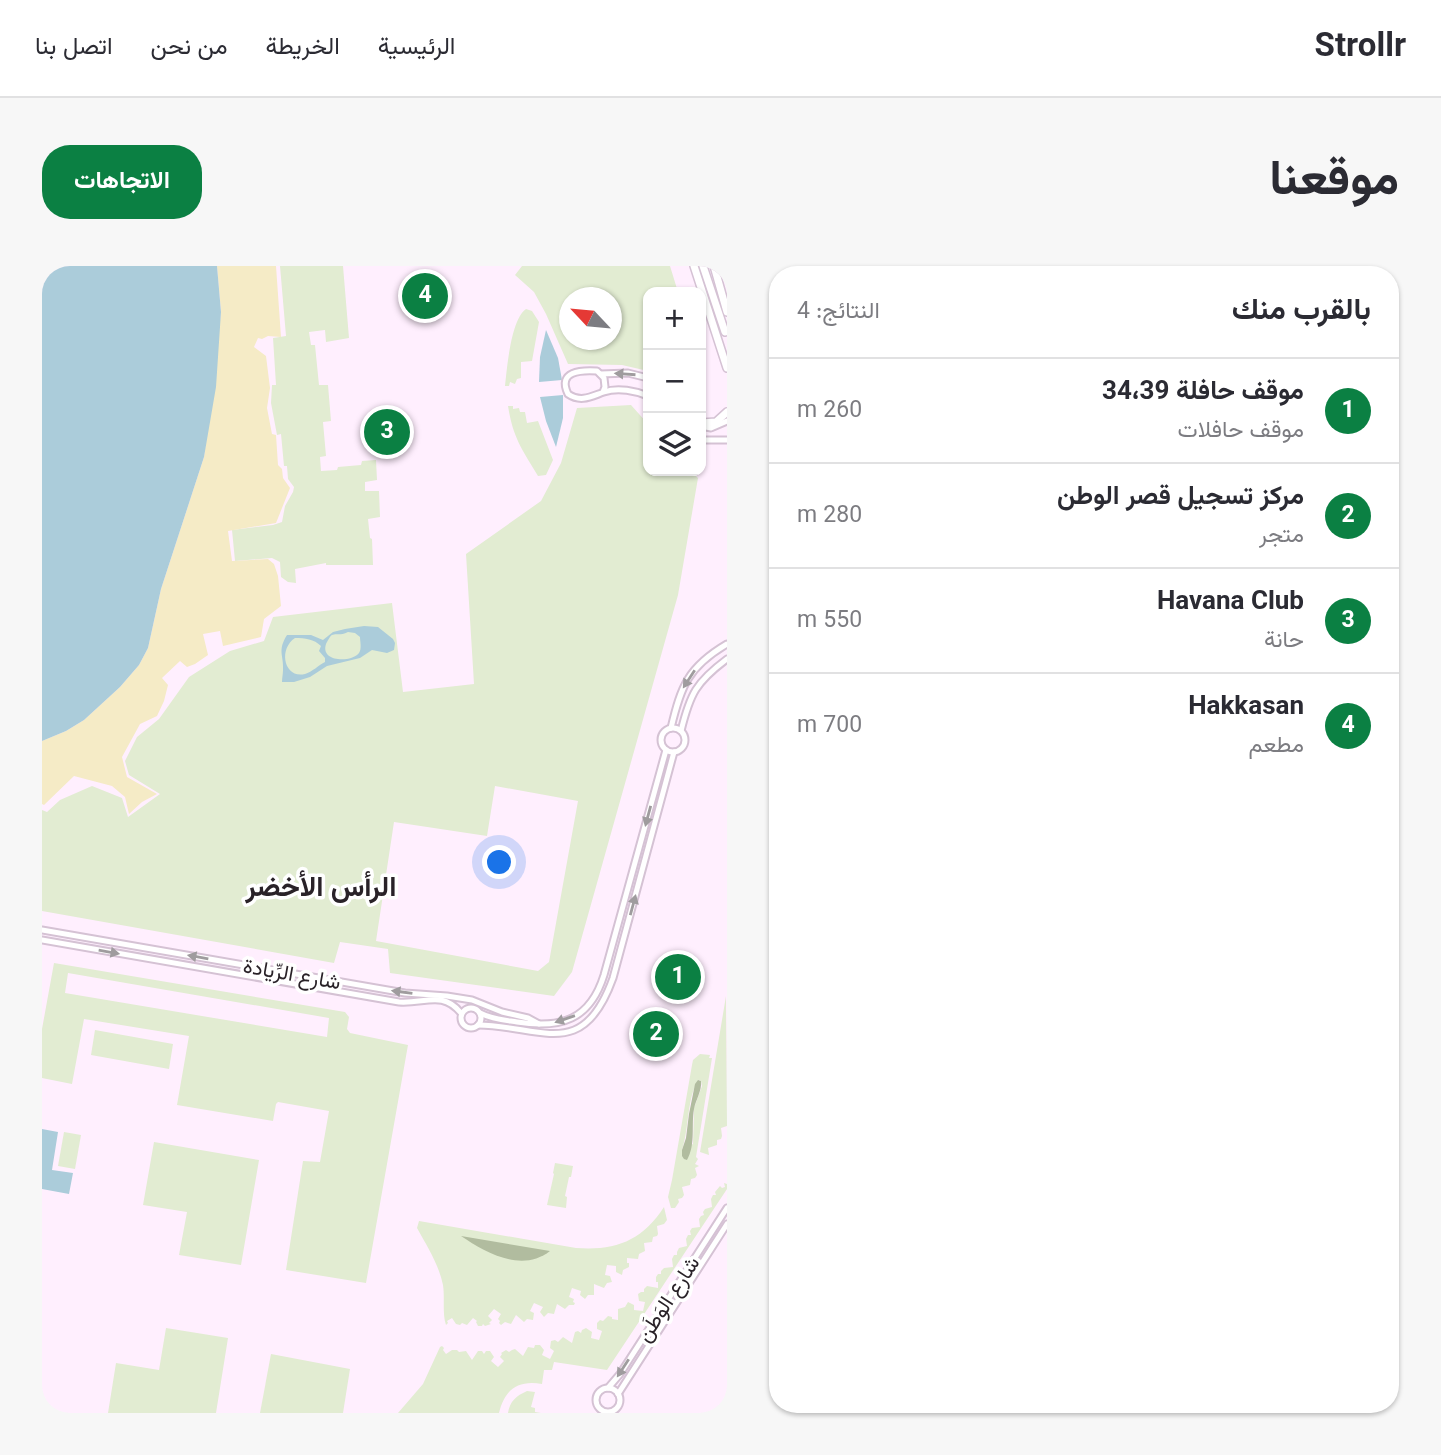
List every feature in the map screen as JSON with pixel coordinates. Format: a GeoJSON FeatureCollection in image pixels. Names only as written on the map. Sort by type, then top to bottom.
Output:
{"type":"FeatureCollection","features":[{"type":"Feature","properties":{"kind":"street"},"geometry":{"type":"LineString","coordinates":[[694,266],[727,368]]}},
{"type":"Feature","properties":{"kind":"street"},"geometry":{"type":"LineString","coordinates":[[703,266],[725,332]]}},
{"type":"Feature","properties":{"kind":"street"},"geometry":{"type":"LineString","coordinates":[[714,266],[727,312]]}},
{"type":"Feature","properties":{"kind":"street"},"geometry":{"type":"LineString","coordinates":[[643,377],[628,373],[575,372],[566,378],[565,384],[568,394],[577,398],[593,397],[603,392],[630,391],[643,395]]}},
{"type":"Feature","properties":{"kind":"street"},"geometry":{"type":"LineString","coordinates":[[601,373],[605,382],[603,392]]}},
{"type":"Feature","properties":{"kind":"street"},"geometry":{"type":"LineString","coordinates":[[706,423],[716,422],[727,412]]}},
{"type":"Feature","properties":{"kind":"street"},"geometry":{"type":"LineString","coordinates":[[706,426],[711,428],[727,421]]}},
{"type":"Feature","properties":{"kind":"street"},"geometry":{"type":"LineString","coordinates":[[706,440],[727,440]]}},
{"type":"Feature","properties":{"kind":"street"},"geometry":{"type":"LineString","coordinates":[[671,728],[681,731],[685,737],[685,744],[674,752],[666,750],[662,745],[662,736],[671,728],[683,687],[709,656],[727,645]]}},
{"type":"Feature","properties":{"kind":"street"},"geometry":{"type":"LineString","coordinates":[[709,656],[725,660]]}},
{"type":"Feature","properties":{"kind":"street"},"geometry":{"type":"LineString","coordinates":[[681,731],[693,693],[703,679],[725,660]]}},
{"type":"Feature","properties":{"kind":"street"},"geometry":{"type":"LineString","coordinates":[[666,750],[597,994],[584,1010],[561,1022],[539,1024],[496,1018],[480,1013],[472,1007],[461,1013],[464,1026],[470,1028],[478,1025],[539,1034],[558,1034],[582,1026],[600,1009],[613,978],[674,752]]}},
{"type":"Feature","properties":{"kind":"street","name":"شارع الرِّيادة"},"geometry":{"type":"LineString","coordinates":[[42,930],[405,993],[472,1000],[539,1024]]}},
{"type":"Feature","properties":{"kind":"street","name":"شارع الرِّيادة"},"geometry":{"type":"LineString","coordinates":[[42,940],[399,1002],[442,1000],[454,1004],[461,1013]]}},
{"type":"Feature","properties":{"kind":"street"},"geometry":{"type":"LineString","coordinates":[[478,1025],[481,1020],[480,1013]]}},
{"type":"Feature","properties":{"kind":"street","name":"شارع الوَطَن"},"geometry":{"type":"LineString","coordinates":[[608,1388],[727,1208]]}},
{"type":"Feature","properties":{"kind":"street","name":"شارع الوَطَن"},"geometry":{"type":"LineString","coordinates":[[618,1394],[727,1224]]}},
{"type":"Feature","properties":{"kind":"street"},"geometry":{"type":"LineString","coordinates":[[608,1388],[618,1394],[619,1403],[609,1412],[601,1411],[596,1405],[596,1397],[608,1388]]}},
{"type":"Feature","properties":{"kind":"green space"},"geometry":{"type":"Polygon","coordinates":[[[280,266],[343,266],[349,338],[326,342],[325,330],[309,332],[311,345],[315,345],[319,385],[328,385],[331,421],[323,422],[326,456],[320,457],[321,471],[337,470],[338,467],[361,465],[362,461],[376,460],[377,480],[365,482],[365,491],[379,491],[380,517],[368,519],[373,565],[326,563],[295,569],[296,583],[281,577],[280,562],[272,558],[235,561],[232,530],[282,522],[285,506],[294,487],[288,479],[287,466],[284,466],[281,434],[277,435],[271,403],[272,385],[276,385],[273,338],[286,336],[280,266]]]}},
{"type":"Feature","properties":{"kind":"green space"},"geometry":{"type":"Polygon","coordinates":[[[522,266],[670,266],[676,287],[643,287],[643,370],[622,365],[568,364],[562,350],[622,350],[622,287],[559,287],[559,344],[534,292],[515,275],[522,266]]]}},
{"type":"Feature","properties":{"kind":"green space"},"geometry":{"type":"Polygon","coordinates":[[[526,309],[532,311],[539,322],[532,361],[521,362],[521,378],[517,379],[515,384],[510,382],[509,386],[505,386],[513,333],[526,309]]]}},
{"type":"Feature","properties":{"kind":"green space"},"geometry":{"type":"Polygon","coordinates":[[[631,405],[643,418],[643,476],[698,478],[678,595],[572,972],[554,996],[390,973],[388,949],[340,942],[334,963],[42,911],[42,810],[47,812],[60,800],[92,786],[122,798],[128,817],[160,794],[129,775],[125,761],[137,737],[159,719],[189,677],[230,651],[264,641],[273,617],[392,603],[403,692],[474,684],[466,554],[541,501],[561,463],[577,408],[631,405]],[[495,786],[487,836],[394,822],[376,941],[538,971],[549,962],[578,801],[495,786]]]}},
{"type":"Feature","properties":{"kind":"green space"},"geometry":{"type":"Polygon","coordinates":[[[508,406],[525,412],[527,423],[538,421],[553,460],[546,475],[538,476],[523,450],[515,435],[508,406]]]}},
{"type":"Feature","properties":{"kind":"green space"},"geometry":{"type":"Polygon","coordinates":[[[54,963],[345,1012],[349,1017],[347,1029],[350,1033],[408,1045],[366,1283],[286,1270],[303,1161],[320,1162],[329,1111],[278,1102],[273,1121],[177,1105],[189,1036],[84,1019],[72,1084],[42,1078],[42,1029],[54,963]],[[68,973],[65,993],[327,1037],[329,1018],[68,973]]]}},
{"type":"Feature","properties":{"kind":"green space"},"geometry":{"type":"Polygon","coordinates":[[[726,996],[727,1126],[721,1128],[722,1136],[717,1140],[717,1145],[708,1148],[709,1155],[700,1152],[726,996]]]}},
{"type":"Feature","properties":{"kind":"green space"},"geometry":{"type":"Polygon","coordinates":[[[95,1030],[173,1044],[169,1069],[91,1055],[95,1030]]]}},
{"type":"Feature","properties":{"kind":"green space"},"geometry":{"type":"Polygon","coordinates":[[[700,1054],[710,1055],[709,1058],[712,1058],[696,1157],[698,1159],[695,1164],[699,1166],[695,1168],[697,1175],[691,1179],[690,1185],[682,1187],[682,1198],[678,1199],[675,1208],[671,1208],[668,1197],[693,1060],[700,1054]],[[699,1080],[692,1094],[682,1150],[693,1144],[694,1108],[702,1086],[699,1080]]]}},
{"type":"Feature","properties":{"kind":"green space"},"geometry":{"type":"Polygon","coordinates":[[[698,1080],[701,1081],[701,1088],[694,1109],[692,1141],[687,1160],[682,1156],[682,1150],[698,1080]]]}},
{"type":"Feature","properties":{"kind":"green space"},"geometry":{"type":"Polygon","coordinates":[[[64,1132],[81,1135],[75,1169],[58,1166],[64,1132]]]}},
{"type":"Feature","properties":{"kind":"green space"},"geometry":{"type":"Polygon","coordinates":[[[154,1142],[259,1160],[241,1265],[179,1255],[187,1212],[143,1205],[154,1142]]]}},
{"type":"Feature","properties":{"kind":"green space"},"geometry":{"type":"Polygon","coordinates":[[[555,1163],[573,1166],[565,1196],[566,1208],[547,1205],[555,1163]]]}},
{"type":"Feature","properties":{"kind":"green space"},"geometry":{"type":"Polygon","coordinates":[[[724,1183],[727,1184],[727,1189],[607,1370],[554,1362],[552,1370],[544,1370],[542,1384],[526,1383],[509,1392],[499,1413],[398,1413],[423,1384],[442,1346],[446,1354],[452,1350],[466,1351],[472,1360],[478,1351],[484,1354],[490,1351],[494,1357],[491,1361],[498,1367],[504,1361],[500,1357],[501,1353],[506,1350],[509,1352],[515,1349],[523,1356],[528,1347],[534,1348],[535,1345],[540,1345],[544,1350],[542,1355],[550,1359],[554,1351],[550,1348],[551,1341],[558,1342],[563,1337],[572,1343],[575,1332],[581,1333],[586,1328],[592,1332],[591,1338],[599,1340],[602,1331],[597,1329],[597,1323],[600,1320],[603,1321],[608,1316],[618,1320],[618,1309],[625,1307],[628,1302],[634,1305],[634,1310],[643,1311],[645,1302],[639,1301],[638,1294],[644,1292],[647,1286],[658,1288],[656,1277],[664,1268],[673,1267],[674,1255],[677,1255],[679,1248],[687,1246],[686,1239],[691,1235],[690,1231],[700,1227],[699,1219],[704,1215],[705,1209],[712,1207],[713,1195],[716,1195],[715,1192],[720,1186],[725,1187],[724,1183]]]}},
{"type":"Feature","properties":{"kind":"green space"},"geometry":{"type":"Polygon","coordinates":[[[664,1207],[667,1220],[657,1226],[658,1234],[653,1237],[652,1242],[644,1243],[645,1251],[639,1254],[638,1259],[627,1258],[629,1267],[623,1270],[622,1275],[616,1272],[616,1266],[607,1265],[605,1275],[610,1276],[612,1282],[607,1283],[604,1288],[594,1284],[594,1295],[588,1295],[585,1299],[580,1295],[581,1291],[572,1288],[569,1297],[574,1299],[574,1305],[565,1309],[557,1304],[554,1314],[548,1313],[544,1317],[540,1312],[543,1307],[534,1303],[530,1311],[534,1313],[533,1320],[527,1319],[524,1322],[516,1315],[511,1324],[505,1322],[501,1325],[498,1319],[501,1314],[494,1309],[488,1316],[492,1320],[489,1323],[491,1324],[485,1326],[478,1326],[473,1318],[467,1325],[460,1325],[452,1318],[446,1325],[441,1278],[417,1228],[419,1221],[576,1248],[603,1248],[637,1236],[656,1219],[664,1207]]]}},
{"type":"Feature","properties":{"kind":"green space"},"geometry":{"type":"Polygon","coordinates":[[[461,1236],[550,1251],[528,1260],[504,1258],[461,1236]]]}},
{"type":"Feature","properties":{"kind":"green space"},"geometry":{"type":"Polygon","coordinates":[[[166,1328],[228,1338],[216,1413],[108,1413],[116,1363],[159,1370],[166,1328]]]}},
{"type":"Feature","properties":{"kind":"green space"},"geometry":{"type":"Polygon","coordinates":[[[271,1354],[350,1369],[343,1413],[260,1413],[271,1354]]]}},
{"type":"Feature","properties":{"kind":"green space"},"geometry":{"type":"Polygon","coordinates":[[[527,1391],[535,1392],[531,1407],[535,1408],[535,1412],[541,1413],[508,1413],[514,1399],[527,1391]]]}},
{"type":"Feature","properties":{"kind":"sand"},"geometry":{"type":"Polygon","coordinates":[[[217,266],[276,266],[281,337],[258,338],[254,347],[266,356],[270,388],[267,408],[272,434],[276,435],[278,465],[290,488],[276,523],[228,531],[232,561],[268,559],[274,564],[281,606],[264,619],[261,637],[223,646],[220,631],[203,634],[208,655],[187,667],[180,661],[162,678],[168,685],[157,716],[140,724],[122,757],[127,777],[157,794],[142,802],[129,814],[125,797],[112,786],[74,776],[44,805],[42,741],[84,720],[120,687],[139,665],[148,648],[161,589],[204,457],[221,312],[217,266]]]}},
{"type":"Feature","properties":{"kind":"water"},"geometry":{"type":"Polygon","coordinates":[[[42,266],[217,266],[221,312],[216,387],[204,457],[161,589],[148,648],[139,665],[120,687],[84,720],[42,741],[42,266]]]}},
{"type":"Feature","properties":{"kind":"water"},"geometry":{"type":"Polygon","coordinates":[[[546,330],[558,358],[562,380],[539,382],[540,357],[546,330]]]}},
{"type":"Feature","properties":{"kind":"water"},"geometry":{"type":"Polygon","coordinates":[[[563,395],[563,418],[556,447],[540,397],[563,395]]]}},
{"type":"Feature","properties":{"kind":"water"},"geometry":{"type":"Polygon","coordinates":[[[378,627],[393,639],[394,650],[387,653],[372,650],[360,658],[327,666],[310,677],[294,682],[282,682],[282,649],[287,635],[311,635],[323,640],[333,632],[378,627]],[[348,632],[331,636],[325,650],[328,654],[343,659],[359,653],[360,637],[348,632]],[[295,638],[286,649],[285,656],[292,672],[305,674],[325,662],[319,651],[321,646],[309,639],[295,638]]]}},
{"type":"Feature","properties":{"kind":"water"},"geometry":{"type":"Polygon","coordinates":[[[42,1129],[58,1132],[52,1170],[73,1173],[69,1194],[42,1189],[42,1129]]]}},
{"type":"Feature","properties":{"kind":"place","name":"Hakkasan"},"geometry":{"type":"Point","coordinates":[425,296]}},
{"type":"Feature","properties":{"kind":"place","name":"Havana Club"},"geometry":{"type":"Point","coordinates":[387,432]}},
{"type":"Feature","properties":{"kind":"place","name":"موقف حافلة 34،39"},"geometry":{"type":"Point","coordinates":[678,977]}},
{"type":"Feature","properties":{"kind":"place","name":"مركز تسجيل قصر الوطن"},"geometry":{"type":"Point","coordinates":[656,1034]}},
{"type":"Feature","properties":{"kind":"district","name":"الرأس الأخضر"},"geometry":{"type":"Point","coordinates":[321,886]}}]}
